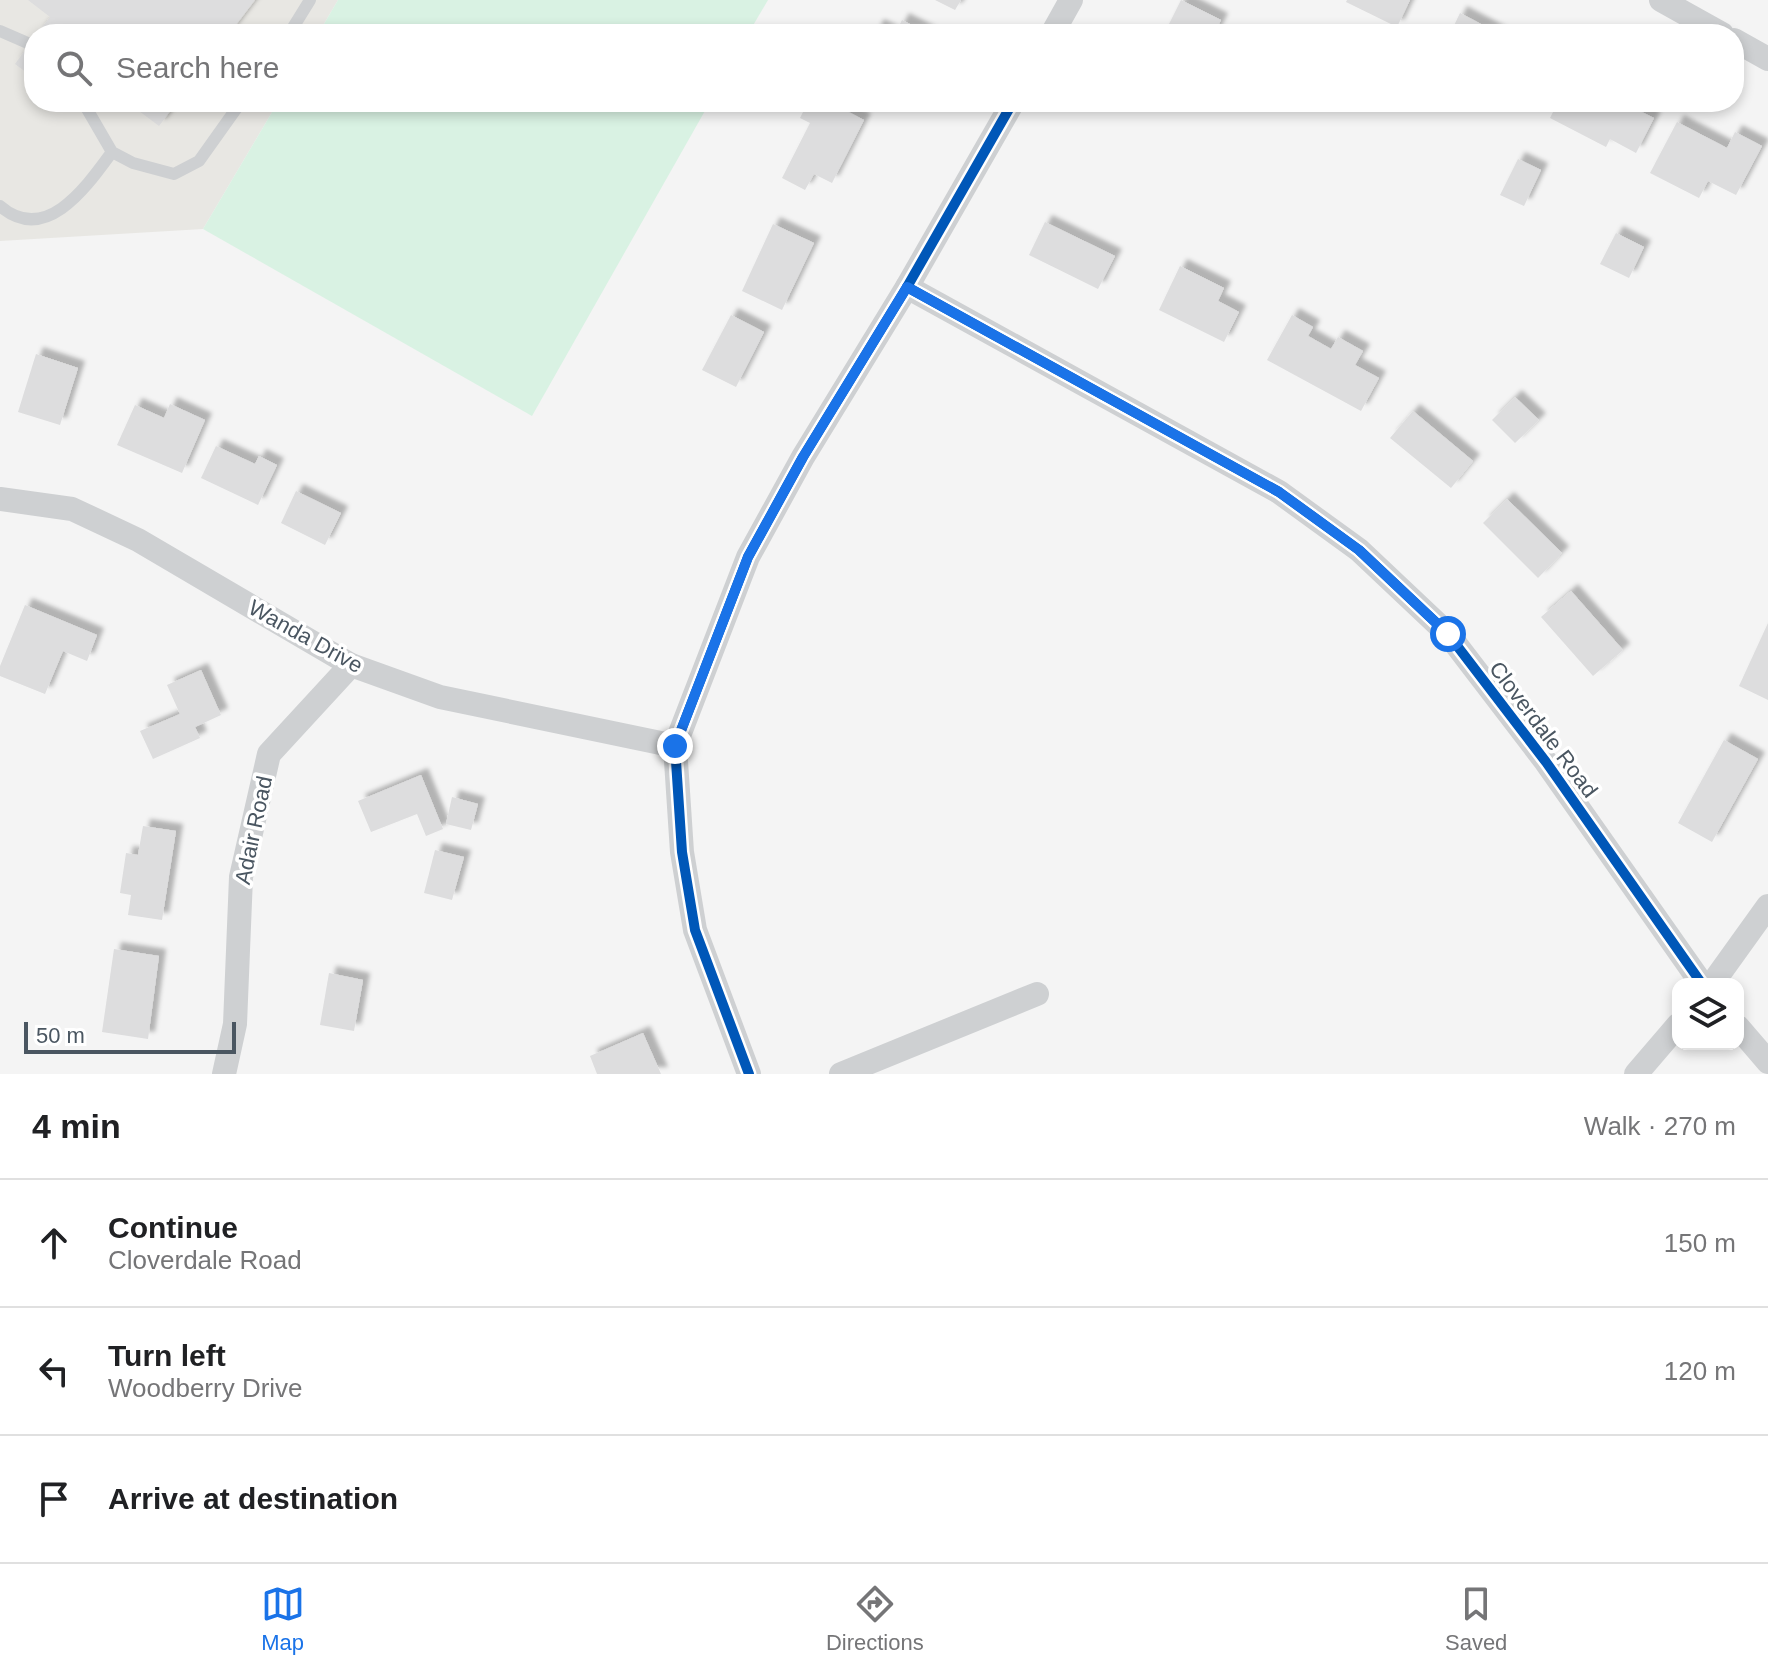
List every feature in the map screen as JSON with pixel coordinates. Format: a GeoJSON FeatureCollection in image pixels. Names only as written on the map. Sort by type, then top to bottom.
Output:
{"type":"FeatureCollection","features":[{"type":"Feature","properties":{"kind":"street"},"geometry":{"type":"LineString","coordinates":[[1058,24],[1071,0]]}},
{"type":"Feature","properties":{"kind":"street"},"geometry":{"type":"LineString","coordinates":[[1661,0],[1704,24]]}},
{"type":"Feature","properties":{"kind":"street"},"geometry":{"type":"LineString","coordinates":[[1744,46],[1768,59]]}},
{"type":"Feature","properties":{"kind":"street"},"geometry":{"type":"LineString","coordinates":[[749,1074],[695,930],[682,852],[675,746],[748,557],[803,457],[907,287],[1007,112]]}},
{"type":"Feature","properties":{"kind":"street","name":"Cloverdale Road"},"geometry":{"type":"LineString","coordinates":[[907,287],[1279,492],[1359,550],[1448,634],[1546,762],[1698,978]]}},
{"type":"Feature","properties":{"kind":"street","name":"Wanda Drive"},"geometry":{"type":"LineString","coordinates":[[0,499],[72,509],[138,540],[351,665],[440,697],[675,746]]}},
{"type":"Feature","properties":{"kind":"street","name":"Adair Road"},"geometry":{"type":"LineString","coordinates":[[224,1074],[235,1024],[241,877],[269,754],[351,665]]}},
{"type":"Feature","properties":{"kind":"street"},"geometry":{"type":"LineString","coordinates":[[1716,978],[1768,906]]}},
{"type":"Feature","properties":{"kind":"street"},"geometry":{"type":"LineString","coordinates":[[841,1074],[1037,994]]}},
{"type":"Feature","properties":{"kind":"street"},"geometry":{"type":"LineString","coordinates":[[1636,1074],[1672,1032]]}},
{"type":"Feature","properties":{"kind":"street"},"geometry":{"type":"LineString","coordinates":[[1744,1034],[1768,1062]]}},
{"type":"Feature","properties":{"kind":"lane"},"geometry":{"type":"LineString","coordinates":[[295,24],[310,0]]}},
{"type":"Feature","properties":{"kind":"lane"},"geometry":{"type":"LineString","coordinates":[[0,31],[24,41]]}},
{"type":"Feature","properties":{"kind":"lane"},"geometry":{"type":"LineString","coordinates":[[89,112],[112,152],[133,163],[174,174],[199,161],[234,112]]}},
{"type":"Feature","properties":{"kind":"lane"},"geometry":{"type":"LineString","coordinates":[[0,206],[12,216],[27,219],[54,212],[82,192],[112,152]]}},
{"type":"Feature","properties":{"kind":"shaded area"},"geometry":{"type":"Polygon","coordinates":[[[0,0],[338,0],[324,24],[24,24],[24,112],[272,112],[203,229],[0,241],[0,0]]]}},
{"type":"Feature","properties":{"kind":"green space"},"geometry":{"type":"Polygon","coordinates":[[[338,0],[768,0],[754,24],[324,24],[338,0]]]}},
{"type":"Feature","properties":{"kind":"green space"},"geometry":{"type":"Polygon","coordinates":[[[272,112],[704,112],[532,416],[203,229],[272,112]]]}},
{"type":"Feature","properties":{"kind":"building"},"geometry":{"type":"Polygon","coordinates":[[[28,0],[255,0],[237,24],[45,24],[50,17],[28,0]]]}},
{"type":"Feature","properties":{"kind":"building"},"geometry":{"type":"Polygon","coordinates":[[[935,0],[961,0],[955,10],[935,0]]]}},
{"type":"Feature","properties":{"kind":"building"},"geometry":{"type":"Polygon","coordinates":[[[1181,0],[1221,20],[1219,24],[1169,24],[1181,0]]]}},
{"type":"Feature","properties":{"kind":"building"},"geometry":{"type":"Polygon","coordinates":[[[1410,0],[1398,24],[1391,24],[1346,2],[1410,0]]]}},
{"type":"Feature","properties":{"kind":"building"},"geometry":{"type":"Polygon","coordinates":[[[1460,13],[1481,24],[1455,24],[1460,13]]]}},
{"type":"Feature","properties":{"kind":"building"},"geometry":{"type":"Polygon","coordinates":[[[24,52],[24,71],[15,64],[24,52]]]}},
{"type":"Feature","properties":{"kind":"building"},"geometry":{"type":"Polygon","coordinates":[[[140,112],[170,112],[159,126],[140,112]]]}},
{"type":"Feature","properties":{"kind":"building"},"geometry":{"type":"Polygon","coordinates":[[[803,112],[848,112],[864,120],[832,183],[814,174],[805,190],[782,178],[810,123],[800,118],[803,112]]]}},
{"type":"Feature","properties":{"kind":"building"},"geometry":{"type":"Polygon","coordinates":[[[1553,112],[1642,112],[1654,118],[1636,153],[1610,139],[1606,147],[1550,118],[1553,112]]]}},
{"type":"Feature","properties":{"kind":"building"},"geometry":{"type":"Polygon","coordinates":[[[1677,122],[1727,148],[1735,132],[1762,146],[1736,195],[1708,181],[1699,198],[1650,173],[1677,122]]]}},
{"type":"Feature","properties":{"kind":"building"},"geometry":{"type":"Polygon","coordinates":[[[1518,159],[1541,170],[1524,206],[1500,195],[1518,159]]]}},
{"type":"Feature","properties":{"kind":"building"},"geometry":{"type":"Polygon","coordinates":[[[1045,222],[1115,256],[1098,289],[1029,255],[1045,222]]]}},
{"type":"Feature","properties":{"kind":"building"},"geometry":{"type":"Polygon","coordinates":[[[773,224],[814,243],[782,310],[742,291],[773,224]]]}},
{"type":"Feature","properties":{"kind":"building"},"geometry":{"type":"Polygon","coordinates":[[[1616,233],[1644,247],[1629,278],[1600,264],[1616,233]]]}},
{"type":"Feature","properties":{"kind":"building"},"geometry":{"type":"Polygon","coordinates":[[[1180,266],[1224,288],[1218,301],[1239,312],[1224,342],[1159,310],[1180,266]]]}},
{"type":"Feature","properties":{"kind":"building"},"geometry":{"type":"Polygon","coordinates":[[[731,315],[764,332],[736,387],[702,370],[731,315]]]}},
{"type":"Feature","properties":{"kind":"building"},"geometry":{"type":"Polygon","coordinates":[[[1292,315],[1313,327],[1308,336],[1331,349],[1338,337],[1363,351],[1355,365],[1379,378],[1361,411],[1267,360],[1292,315]]]}},
{"type":"Feature","properties":{"kind":"building"},"geometry":{"type":"Polygon","coordinates":[[[36,354],[78,368],[60,425],[18,412],[36,354]]]}},
{"type":"Feature","properties":{"kind":"building"},"geometry":{"type":"Polygon","coordinates":[[[1515,397],[1539,420],[1515,443],[1492,420],[1515,397]]]}},
{"type":"Feature","properties":{"kind":"building"},"geometry":{"type":"Polygon","coordinates":[[[170,404],[205,420],[182,473],[117,445],[135,405],[164,418],[170,404]]]}},
{"type":"Feature","properties":{"kind":"building"},"geometry":{"type":"Polygon","coordinates":[[[1413,411],[1473,461],[1451,488],[1390,438],[1413,411]]]}},
{"type":"Feature","properties":{"kind":"building"},"geometry":{"type":"Polygon","coordinates":[[[216,446],[255,464],[259,456],[277,465],[258,505],[201,478],[216,446]]]}},
{"type":"Feature","properties":{"kind":"building"},"geometry":{"type":"Polygon","coordinates":[[[296,491],[341,513],[325,545],[281,523],[296,491]]]}},
{"type":"Feature","properties":{"kind":"building"},"geometry":{"type":"Polygon","coordinates":[[[1507,499],[1562,553],[1538,578],[1483,523],[1507,499]]]}},
{"type":"Feature","properties":{"kind":"building"},"geometry":{"type":"Polygon","coordinates":[[[1571,591],[1623,650],[1593,676],[1541,617],[1571,591]]]}},
{"type":"Feature","properties":{"kind":"building"},"geometry":{"type":"Polygon","coordinates":[[[25,605],[97,635],[87,661],[63,651],[45,694],[0,676],[0,666],[25,605]]]}},
{"type":"Feature","properties":{"kind":"building"},"geometry":{"type":"Polygon","coordinates":[[[1768,623],[1768,700],[1739,686],[1768,623]]]}},
{"type":"Feature","properties":{"kind":"building"},"geometry":{"type":"Polygon","coordinates":[[[201,670],[221,715],[195,727],[200,738],[153,759],[140,731],[180,714],[167,685],[201,670]]]}},
{"type":"Feature","properties":{"kind":"building"},"geometry":{"type":"Polygon","coordinates":[[[1724,740],[1758,759],[1712,842],[1678,823],[1724,740]]]}},
{"type":"Feature","properties":{"kind":"building"},"geometry":{"type":"Polygon","coordinates":[[[421,775],[443,829],[426,836],[417,814],[371,832],[358,801],[421,775]]]}},
{"type":"Feature","properties":{"kind":"building"},"geometry":{"type":"Polygon","coordinates":[[[452,797],[478,804],[471,830],[446,824],[452,797]]]}},
{"type":"Feature","properties":{"kind":"building"},"geometry":{"type":"Polygon","coordinates":[[[143,826],[176,831],[162,920],[128,915],[131,895],[120,893],[126,853],[138,855],[143,826]]]}},
{"type":"Feature","properties":{"kind":"building"},"geometry":{"type":"Polygon","coordinates":[[[435,850],[464,857],[452,900],[424,893],[435,850]]]}},
{"type":"Feature","properties":{"kind":"building"},"geometry":{"type":"Polygon","coordinates":[[[114,949],[159,956],[148,1039],[102,1032],[114,949]]]}},
{"type":"Feature","properties":{"kind":"building"},"geometry":{"type":"Polygon","coordinates":[[[329,973],[363,980],[354,1031],[320,1025],[329,973]]]}},
{"type":"Feature","properties":{"kind":"building"},"geometry":{"type":"Polygon","coordinates":[[[643,1033],[661,1074],[597,1074],[590,1056],[643,1033]]]}},
{"type":"Feature","properties":{"kind":"cycle path"},"geometry":{"type":"LineString","coordinates":[[749,1074],[695,930],[682,852],[675,746],[748,557],[803,457],[907,287],[1007,112]]}},
{"type":"Feature","properties":{"kind":"cycle path"},"geometry":{"type":"LineString","coordinates":[[907,287],[1279,492],[1359,550],[1448,634],[1546,762],[1698,978]]}},
{"type":"Feature","properties":{"kind":"route"},"geometry":{"type":"LineString","coordinates":[[675,746],[748,557],[803,457],[907,287],[1279,492],[1359,550],[1448,634]]}}]}
